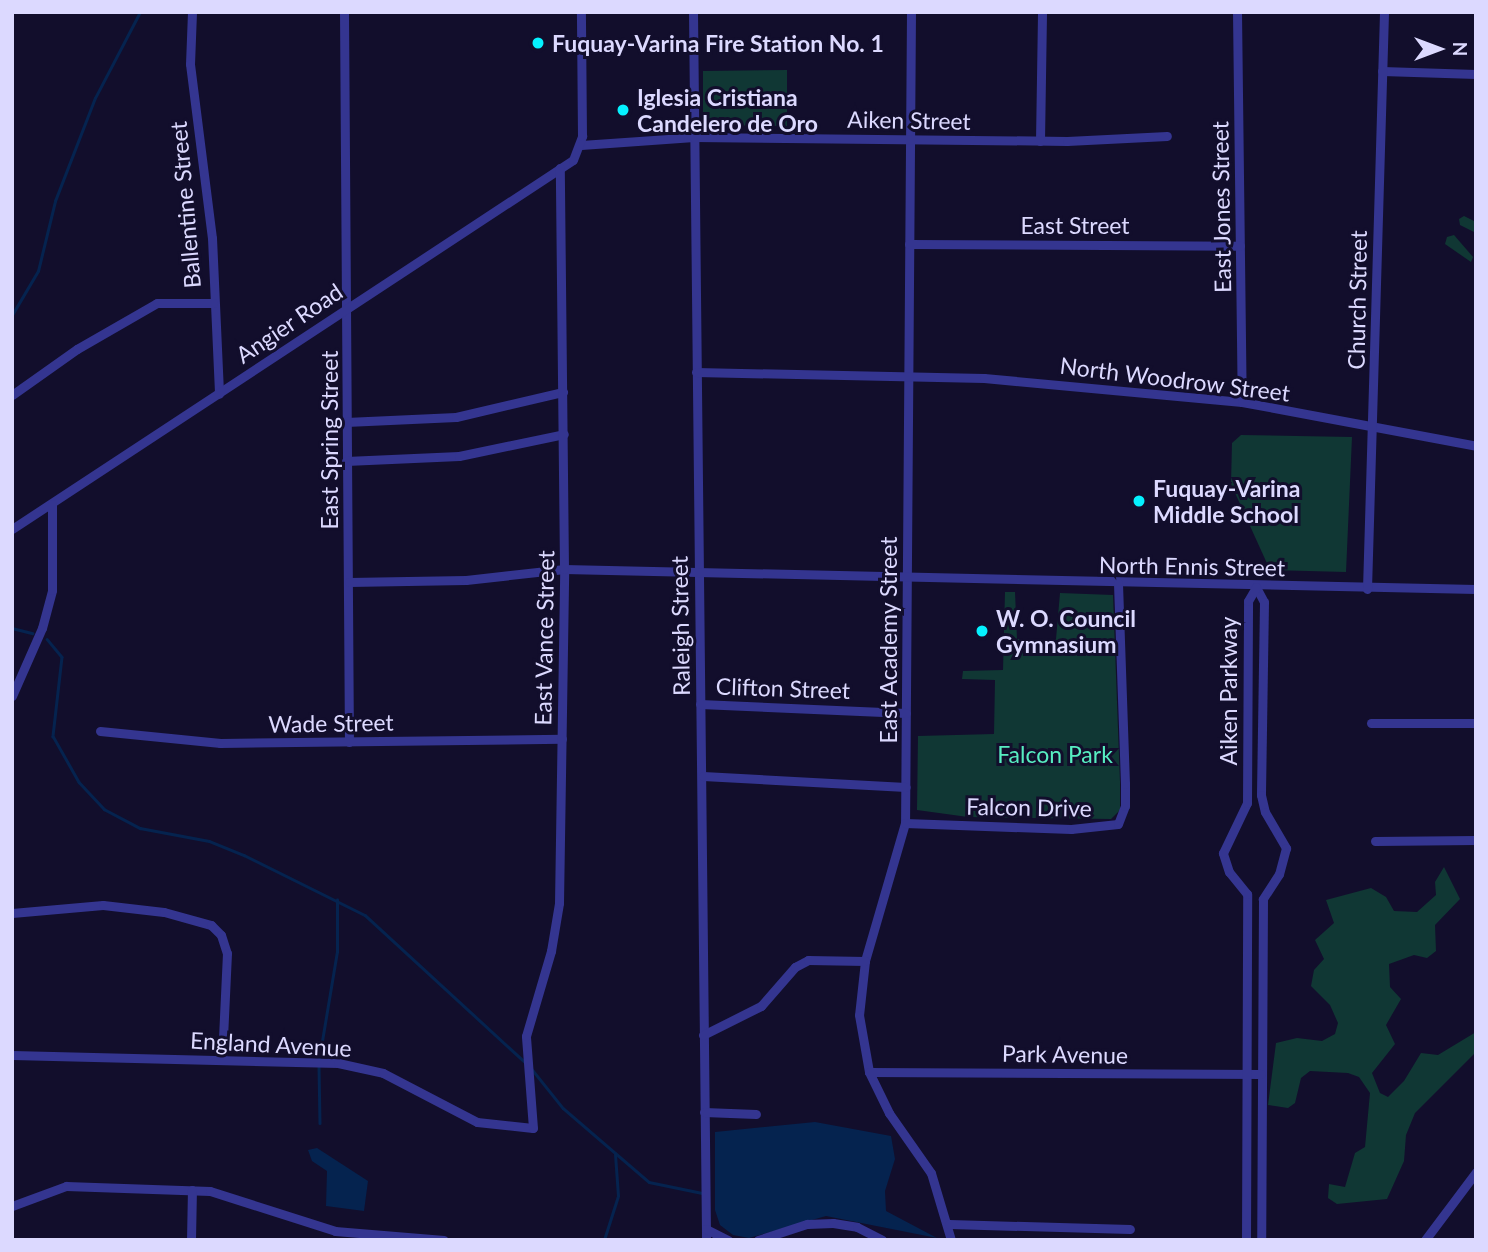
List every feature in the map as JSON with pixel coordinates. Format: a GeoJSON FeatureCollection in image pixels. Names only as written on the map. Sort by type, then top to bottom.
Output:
{"type":"FeatureCollection","features":[{"type":"Feature","properties":{"kind":"street","name":"Ballentine Street"},"geometry":{"type":"LineString","coordinates":[[192,12],[190,64],[212,238],[219,394]]}},
{"type":"Feature","properties":{"kind":"street","name":"East Spring Street"},"geometry":{"type":"LineString","coordinates":[[344,12],[349,742]]}},
{"type":"Feature","properties":{"kind":"street"},"geometry":{"type":"LineString","coordinates":[[581,12],[581,145]]}},
{"type":"Feature","properties":{"kind":"street","name":"Raleigh Street"},"geometry":{"type":"LineString","coordinates":[[692,12],[703,776],[706,1240]]}},
{"type":"Feature","properties":{"kind":"street","name":"East Academy Street"},"geometry":{"type":"LineString","coordinates":[[911,12],[905,823],[865,961],[859,1015],[869,1072],[889,1112],[931,1173],[949,1224],[951,1240]]}},
{"type":"Feature","properties":{"kind":"street"},"geometry":{"type":"LineString","coordinates":[[1040,141],[1042,12]]}},
{"type":"Feature","properties":{"kind":"street","name":"East Jones Street"},"geometry":{"type":"LineString","coordinates":[[1237,12],[1242,402]]}},
{"type":"Feature","properties":{"kind":"street","name":"Church Street"},"geometry":{"type":"LineString","coordinates":[[1367,589],[1384,12]]}},
{"type":"Feature","properties":{"kind":"street"},"geometry":{"type":"LineString","coordinates":[[1382,71],[1476,74]]}},
{"type":"Feature","properties":{"kind":"street","name":"Aiken Street"},"geometry":{"type":"LineString","coordinates":[[581,145],[694,137],[1040,141],[1167,136]]}},
{"type":"Feature","properties":{"kind":"street","name":"Angier Road"},"geometry":{"type":"LineString","coordinates":[[12,529],[573,160],[581,145]]}},
{"type":"Feature","properties":{"kind":"street","name":"East Vance Street"},"geometry":{"type":"LineString","coordinates":[[531,1104],[526,1036],[551,951],[559,903],[564,569],[560,168]]}},
{"type":"Feature","properties":{"kind":"street","name":"East Street"},"geometry":{"type":"LineString","coordinates":[[909,244],[1240,246]]}},
{"type":"Feature","properties":{"kind":"street"},"geometry":{"type":"LineString","coordinates":[[12,395],[77,349],[157,303],[213,303]]}},
{"type":"Feature","properties":{"kind":"street","name":"North Woodrow Street"},"geometry":{"type":"LineString","coordinates":[[696,372],[909,376],[1242,402],[1476,446]]}},
{"type":"Feature","properties":{"kind":"street"},"geometry":{"type":"LineString","coordinates":[[346,422],[456,417],[563,392]]}},
{"type":"Feature","properties":{"kind":"street"},"geometry":{"type":"LineString","coordinates":[[346,461],[459,456],[564,434]]}},
{"type":"Feature","properties":{"kind":"street"},"geometry":{"type":"LineString","coordinates":[[12,696],[42,628],[52,590],[52,504]]}},
{"type":"Feature","properties":{"kind":"street","name":"North Ennis Street"},"geometry":{"type":"LineString","coordinates":[[349,582],[466,580],[564,569],[1256,587],[1476,589]]}},
{"type":"Feature","properties":{"kind":"street","name":"Falcon Drive"},"geometry":{"type":"LineString","coordinates":[[905,823],[1071,829],[1118,824],[1125,806],[1118,583]]}},
{"type":"Feature","properties":{"kind":"street","name":"Aiken Parkway"},"geometry":{"type":"LineString","coordinates":[[1256,587],[1264,602],[1262,802],[1286,848],[1282,867],[1262,899]]}},
{"type":"Feature","properties":{"kind":"street","name":"Aiken Parkway"},"geometry":{"type":"LineString","coordinates":[[1247,899],[1244,886],[1224,863],[1223,853],[1247,802],[1248,601],[1256,587]]}},
{"type":"Feature","properties":{"kind":"street","name":"Clifton Street"},"geometry":{"type":"LineString","coordinates":[[700,704],[906,713]]}},
{"type":"Feature","properties":{"kind":"street"},"geometry":{"type":"LineString","coordinates":[[1371,723],[1476,723]]}},
{"type":"Feature","properties":{"kind":"street","name":"Wade Street"},"geometry":{"type":"LineString","coordinates":[[100,731],[220,743],[562,739]]}},
{"type":"Feature","properties":{"kind":"street"},"geometry":{"type":"LineString","coordinates":[[703,776],[906,786]]}},
{"type":"Feature","properties":{"kind":"street"},"geometry":{"type":"LineString","coordinates":[[1247,802],[1262,802]]}},
{"type":"Feature","properties":{"kind":"street"},"geometry":{"type":"LineString","coordinates":[[1376,841],[1476,841]]}},
{"type":"Feature","properties":{"kind":"street"},"geometry":{"type":"LineString","coordinates":[[1246,1240],[1247,899],[1262,899],[1261,1240]]}},
{"type":"Feature","properties":{"kind":"street"},"geometry":{"type":"LineString","coordinates":[[12,913],[103,905],[164,912],[211,925],[221,935],[226,953],[222,1059]]}},
{"type":"Feature","properties":{"kind":"street"},"geometry":{"type":"LineString","coordinates":[[703,1035],[761,1006],[795,967],[808,960],[865,961]]}},
{"type":"Feature","properties":{"kind":"street","name":"England Avenue"},"geometry":{"type":"LineString","coordinates":[[12,1055],[338,1063],[383,1073],[477,1122],[501,1126],[533,1128],[531,1104]]}},
{"type":"Feature","properties":{"kind":"street","name":"Park Avenue"},"geometry":{"type":"LineString","coordinates":[[869,1072],[1261,1074]]}},
{"type":"Feature","properties":{"kind":"street"},"geometry":{"type":"LineString","coordinates":[[704,1112],[756,1114]]}},
{"type":"Feature","properties":{"kind":"street"},"geometry":{"type":"LineString","coordinates":[[1425,1240],[1476,1172]]}},
{"type":"Feature","properties":{"kind":"street"},"geometry":{"type":"LineString","coordinates":[[12,1206],[66,1186],[210,1191],[335,1231],[444,1240]]}},
{"type":"Feature","properties":{"kind":"street"},"geometry":{"type":"LineString","coordinates":[[191,1240],[192,1190]]}},
{"type":"Feature","properties":{"kind":"street"},"geometry":{"type":"LineString","coordinates":[[758,1240],[807,1224],[833,1223],[858,1227],[882,1240]]}},
{"type":"Feature","properties":{"kind":"street"},"geometry":{"type":"LineString","coordinates":[[949,1224],[1130,1229]]}},
{"type":"Feature","properties":{"kind":"street"},"geometry":{"type":"LineString","coordinates":[[706,1229],[728,1240]]}},
{"type":"Feature","properties":{"kind":"green space"},"geometry":{"type":"Polygon","coordinates":[[[787,70],[787,126],[703,125],[703,71],[787,70]]]}},
{"type":"Feature","properties":{"kind":"green space"},"geometry":{"type":"Polygon","coordinates":[[[1464,216],[1476,222],[1476,233],[1460,225],[1459,219],[1464,216]]]}},
{"type":"Feature","properties":{"kind":"green space"},"geometry":{"type":"Polygon","coordinates":[[[1454,235],[1473,257],[1471,262],[1445,244],[1447,237],[1454,235]]]}},
{"type":"Feature","properties":{"kind":"green space"},"geometry":{"type":"Polygon","coordinates":[[[1241,435],[1352,437],[1346,572],[1270,570],[1231,484],[1232,443],[1241,435]]]}},
{"type":"Feature","properties":{"kind":"green space","name":"Falcon Park"},"geometry":{"type":"Polygon","coordinates":[[[1005,592],[1015,592],[1017,639],[1056,639],[1060,593],[1113,595],[1120,810],[1111,819],[968,817],[917,810],[918,736],[994,734],[995,680],[962,679],[963,671],[1003,670],[1005,592]]]}},
{"type":"Feature","properties":{"kind":"green space"},"geometry":{"type":"Polygon","coordinates":[[[1444,867],[1460,899],[1435,925],[1436,951],[1427,958],[1414,955],[1389,964],[1390,987],[1401,999],[1386,1025],[1395,1044],[1372,1073],[1380,1093],[1388,1097],[1404,1081],[1421,1053],[1438,1055],[1476,1032],[1476,1052],[1415,1113],[1406,1135],[1404,1161],[1387,1199],[1337,1204],[1328,1198],[1329,1184],[1345,1187],[1355,1153],[1365,1147],[1370,1093],[1359,1077],[1348,1073],[1310,1071],[1301,1078],[1295,1103],[1288,1108],[1268,1105],[1276,1043],[1297,1038],[1322,1041],[1335,1034],[1338,1023],[1330,1005],[1311,986],[1314,970],[1324,959],[1315,940],[1334,923],[1326,900],[1371,888],[1386,897],[1394,911],[1417,912],[1436,895],[1435,882],[1444,867]]]}},
{"type":"Feature","properties":{"kind":"water"},"geometry":{"type":"Polygon","coordinates":[[[815,1122],[891,1136],[895,1159],[885,1191],[886,1211],[937,1238],[826,1216],[749,1238],[733,1235],[720,1225],[715,1210],[715,1132],[815,1122]]]}},
{"type":"Feature","properties":{"kind":"water"},"geometry":{"type":"Polygon","coordinates":[[[317,1148],[368,1181],[364,1211],[326,1206],[327,1171],[312,1161],[308,1150],[317,1148]]]}},
{"type":"Feature","properties":{"kind":"waterway"},"geometry":{"type":"LineString","coordinates":[[12,315],[38,271],[55,201],[95,98],[140,12]]}},
{"type":"Feature","properties":{"kind":"waterway"},"geometry":{"type":"LineString","coordinates":[[12,628],[32,633]]}},
{"type":"Feature","properties":{"kind":"waterway"},"geometry":{"type":"LineString","coordinates":[[47,639],[62,657],[53,736],[79,782],[104,809],[140,828],[209,841],[244,855],[365,915],[524,1061]]}},
{"type":"Feature","properties":{"kind":"waterway"},"geometry":{"type":"LineString","coordinates":[[319,1059],[337,952],[337,900]]}},
{"type":"Feature","properties":{"kind":"waterway"},"geometry":{"type":"LineString","coordinates":[[319,1066],[320,1123]]}},
{"type":"Feature","properties":{"kind":"waterway"},"geometry":{"type":"LineString","coordinates":[[531,1068],[563,1108],[649,1182],[702,1193]]}},
{"type":"Feature","properties":{"kind":"waterway"},"geometry":{"type":"LineString","coordinates":[[604,1240],[618,1196],[615,1154]]}},
{"type":"Feature","properties":{"kind":"place","name":"Fuquay-Varina Fire Station No. 1"},"geometry":{"type":"Point","coordinates":[538,43]}},
{"type":"Feature","properties":{"kind":"place","name":"Iglesia Cristiana Candelero de Oro"},"geometry":{"type":"Point","coordinates":[623,110]}},
{"type":"Feature","properties":{"kind":"place","name":"Fuquay-Varina Middle School"},"geometry":{"type":"Point","coordinates":[1139,501]}},
{"type":"Feature","properties":{"kind":"place","name":"W. O. Council Gymnasium"},"geometry":{"type":"Point","coordinates":[982,631]}}]}
